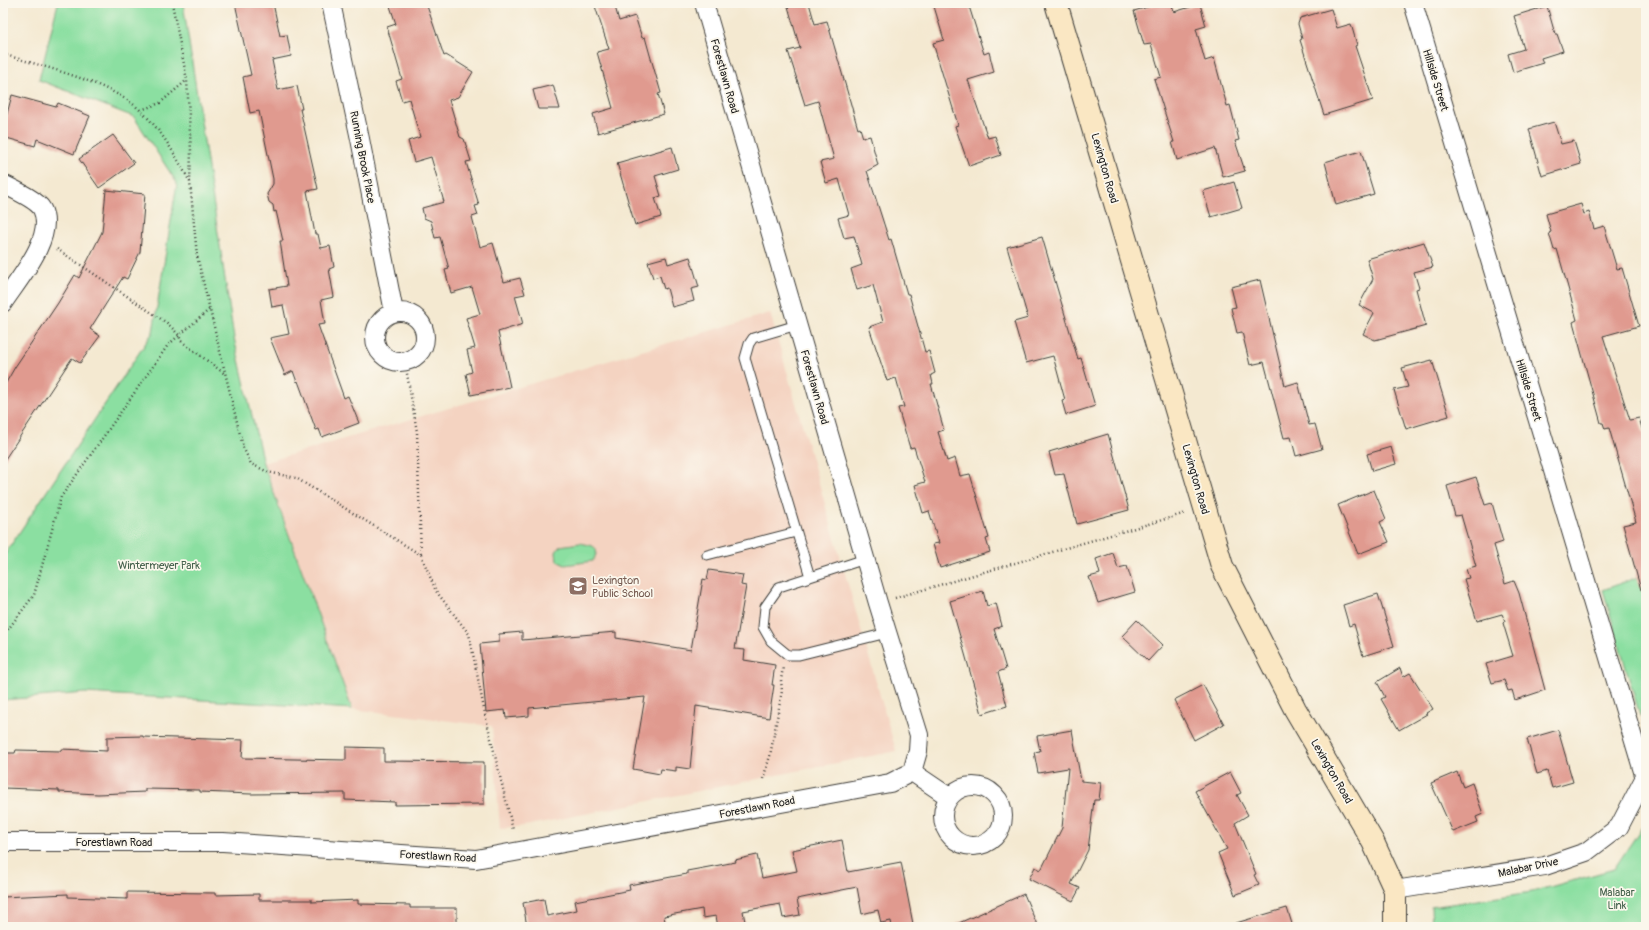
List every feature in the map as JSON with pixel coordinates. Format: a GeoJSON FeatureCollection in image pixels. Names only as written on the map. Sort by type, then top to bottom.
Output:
{"type":"FeatureCollection","features":[{"type":"Feature","properties":{"kind":"street","name":"Running Brook Place"},"geometry":{"type":"LineString","coordinates":[[331,3],[360,139],[394,312]]}},
{"type":"Feature","properties":{"kind":"street","name":"Forestlawn Road"},"geometry":{"type":"LineString","coordinates":[[3,842],[223,842],[476,859],[890,783],[912,772],[918,751],[919,735],[865,559],[704,3]]}},
{"type":"Feature","properties":{"kind":"street","name":"Lexington Road"},"geometry":{"type":"LineString","coordinates":[[1056,3],[1222,566],[1295,709],[1373,842],[1395,890],[1395,927]]}},
{"type":"Feature","properties":{"kind":"street","name":"Hillside Street"},"geometry":{"type":"LineString","coordinates":[[1413,3],[1645,776]]}},
{"type":"Feature","properties":{"kind":"street"},"geometry":{"type":"LineString","coordinates":[[3,184],[31,199],[42,209],[45,224],[42,240],[37,251],[3,303]]}},
{"type":"Feature","properties":{"kind":"street"},"geometry":{"type":"LineString","coordinates":[[394,312],[410,314],[418,319],[424,327],[426,336],[422,350],[417,357],[405,362],[389,360],[380,354],[374,337],[380,320],[394,312]]}},
{"type":"Feature","properties":{"kind":"street"},"geometry":{"type":"LineString","coordinates":[[912,772],[949,797]]}},
{"type":"Feature","properties":{"kind":"street","name":"Malabar Drive"},"geometry":{"type":"LineString","coordinates":[[1395,890],[1545,866],[1586,852],[1619,827],[1645,776]]}},
{"type":"Feature","properties":{"kind":"lane"},"geometry":{"type":"LineString","coordinates":[[797,324],[753,338],[748,344],[745,358],[810,577]]}},
{"type":"Feature","properties":{"kind":"lane"},"geometry":{"type":"LineString","coordinates":[[707,555],[796,532]]}},
{"type":"Feature","properties":{"kind":"lane"},"geometry":{"type":"LineString","coordinates":[[865,559],[779,587],[765,607],[763,627],[771,641],[780,650],[788,655],[799,655],[887,633]]}},
{"type":"Feature","properties":{"kind":"path"},"geometry":{"type":"LineString","coordinates":[[172,3],[187,80],[191,151],[190,182],[198,256],[243,448],[251,464],[268,472],[296,478],[421,555]]}},
{"type":"Feature","properties":{"kind":"path"},"geometry":{"type":"LineString","coordinates":[[3,54],[105,87],[141,110],[172,147],[190,182]]}},
{"type":"Feature","properties":{"kind":"path"},"geometry":{"type":"LineString","coordinates":[[141,110],[160,103],[187,80]]}},
{"type":"Feature","properties":{"kind":"path"},"geometry":{"type":"LineString","coordinates":[[42,240],[167,324],[180,335],[181,341],[225,374]]}},
{"type":"Feature","properties":{"kind":"path"},"geometry":{"type":"LineString","coordinates":[[3,636],[34,595],[61,497],[168,345],[210,309]]}},
{"type":"Feature","properties":{"kind":"path"},"geometry":{"type":"LineString","coordinates":[[405,362],[417,432],[421,555],[436,591],[469,634],[485,714],[513,830]]}},
{"type":"Feature","properties":{"kind":"path"},"geometry":{"type":"LineString","coordinates":[[890,600],[1192,511]]}},
{"type":"Feature","properties":{"kind":"path"},"geometry":{"type":"LineString","coordinates":[[763,779],[770,756],[782,691],[781,680],[783,662]]}},
{"type":"Feature","properties":{"kind":"shaded area","name":"Lexington Public School"},"geometry":{"type":"Polygon","coordinates":[[[770,313],[896,751],[525,826],[500,828],[492,726],[352,709],[263,463],[770,313]]]}},
{"type":"Feature","properties":{"kind":"green space","name":"Wintermeyer Park"},"geometry":{"type":"Polygon","coordinates":[[[58,3],[183,3],[234,338],[263,463],[352,709],[85,693],[3,700],[3,557],[153,332],[177,183],[134,117],[39,80],[58,3]]]}},
{"type":"Feature","properties":{"kind":"green space"},"geometry":{"type":"Polygon","coordinates":[[[580,543],[595,548],[596,552],[593,561],[565,565],[557,561],[556,552],[560,546],[580,543]]]}},
{"type":"Feature","properties":{"kind":"green space"},"geometry":{"type":"Polygon","coordinates":[[[1646,574],[1646,716],[1640,716],[1603,590],[1646,574]]]}},
{"type":"Feature","properties":{"kind":"green space","name":"Malabar Link"},"geometry":{"type":"Polygon","coordinates":[[[1646,821],[1646,927],[1432,927],[1431,907],[1532,892],[1614,869],[1646,821]]]}},
{"type":"Feature","properties":{"kind":"building"},"geometry":{"type":"Polygon","coordinates":[[[235,3],[273,3],[280,36],[287,35],[291,56],[272,60],[278,90],[297,86],[302,109],[300,109],[318,189],[307,191],[315,234],[318,234],[321,248],[330,246],[334,267],[329,269],[334,297],[321,300],[325,324],[318,325],[344,398],[348,396],[359,423],[322,437],[319,429],[316,430],[293,371],[285,375],[270,338],[289,334],[283,305],[272,307],[269,289],[287,286],[280,241],[283,241],[276,211],[274,212],[273,205],[269,202],[267,194],[273,184],[273,179],[259,111],[250,113],[243,77],[251,75],[235,3]]]}},
{"type":"Feature","properties":{"kind":"building"},"geometry":{"type":"Polygon","coordinates":[[[389,3],[426,3],[444,56],[446,55],[473,72],[458,97],[449,100],[460,137],[464,139],[471,161],[466,162],[479,205],[475,206],[478,215],[472,217],[480,247],[493,243],[504,282],[520,278],[525,294],[515,296],[523,324],[498,332],[510,387],[471,395],[466,374],[472,372],[467,350],[475,348],[466,318],[480,314],[472,287],[451,293],[445,270],[449,269],[440,237],[435,238],[431,221],[424,218],[422,208],[444,202],[431,157],[414,162],[408,141],[420,137],[409,99],[402,101],[396,81],[402,79],[387,27],[396,24],[389,3]]]}},
{"type":"Feature","properties":{"kind":"building"},"geometry":{"type":"Polygon","coordinates":[[[594,3],[614,3],[619,21],[635,16],[642,38],[645,37],[661,93],[658,94],[664,114],[598,133],[593,114],[613,108],[597,52],[609,49],[594,3]]]}},
{"type":"Feature","properties":{"kind":"building"},"geometry":{"type":"Polygon","coordinates":[[[787,3],[809,3],[815,24],[827,21],[858,129],[860,128],[863,138],[870,136],[878,165],[867,171],[889,240],[891,239],[907,294],[909,294],[925,352],[929,351],[935,373],[931,375],[933,384],[931,384],[944,430],[938,432],[947,461],[955,458],[960,476],[970,474],[989,538],[986,539],[990,552],[940,568],[933,544],[939,543],[929,511],[923,513],[915,485],[925,482],[914,447],[910,448],[898,408],[904,407],[896,378],[887,381],[869,327],[883,322],[873,285],[857,290],[851,269],[862,265],[854,236],[844,238],[838,218],[849,215],[839,179],[826,183],[820,162],[834,159],[818,101],[805,105],[788,51],[800,48],[787,3]]]}},
{"type":"Feature","properties":{"kind":"building"},"geometry":{"type":"Polygon","coordinates":[[[933,3],[968,3],[984,54],[989,52],[994,72],[968,80],[988,138],[995,136],[1001,155],[969,166],[955,126],[958,125],[933,43],[944,40],[933,3]]]}},
{"type":"Feature","properties":{"kind":"building"},"geometry":{"type":"Polygon","coordinates":[[[1161,3],[1171,3],[1174,12],[1200,4],[1206,26],[1196,29],[1205,61],[1214,58],[1227,106],[1230,105],[1239,140],[1235,141],[1245,171],[1223,177],[1215,148],[1177,160],[1172,142],[1174,142],[1154,79],[1161,77],[1151,44],[1144,45],[1134,11],[1161,3]]]}},
{"type":"Feature","properties":{"kind":"building"},"geometry":{"type":"Polygon","coordinates":[[[1547,6],[1555,34],[1557,34],[1563,51],[1541,58],[1543,63],[1513,72],[1508,54],[1524,49],[1514,16],[1547,6]]]}},
{"type":"Feature","properties":{"kind":"building"},"geometry":{"type":"Polygon","coordinates":[[[1331,9],[1337,28],[1351,24],[1357,45],[1355,46],[1373,100],[1324,115],[1300,40],[1302,39],[1298,24],[1300,18],[1331,9]]]}},
{"type":"Feature","properties":{"kind":"building"},"geometry":{"type":"Polygon","coordinates":[[[553,85],[560,109],[538,109],[533,90],[553,85]]]}},
{"type":"Feature","properties":{"kind":"building"},"geometry":{"type":"Polygon","coordinates":[[[12,95],[56,107],[58,103],[90,116],[74,154],[37,139],[35,146],[3,137],[3,129],[12,95]]]}},
{"type":"Feature","properties":{"kind":"building"},"geometry":{"type":"Polygon","coordinates":[[[1554,122],[1561,144],[1574,141],[1581,164],[1542,176],[1529,129],[1554,122]]]}},
{"type":"Feature","properties":{"kind":"building"},"geometry":{"type":"Polygon","coordinates":[[[113,135],[134,163],[99,188],[79,159],[113,135]]]}},
{"type":"Feature","properties":{"kind":"building"},"geometry":{"type":"Polygon","coordinates":[[[672,147],[678,169],[655,176],[661,196],[655,198],[661,217],[635,225],[617,163],[672,147]]]}},
{"type":"Feature","properties":{"kind":"building"},"geometry":{"type":"Polygon","coordinates":[[[1361,151],[1374,194],[1336,205],[1325,162],[1361,151]]]}},
{"type":"Feature","properties":{"kind":"building"},"geometry":{"type":"Polygon","coordinates":[[[1234,182],[1242,208],[1211,217],[1203,191],[1234,182]]]}},
{"type":"Feature","properties":{"kind":"building"},"geometry":{"type":"Polygon","coordinates":[[[106,190],[145,194],[140,252],[127,279],[123,277],[90,329],[100,336],[80,363],[72,358],[3,462],[3,388],[75,275],[79,278],[102,232],[106,190]]]}},
{"type":"Feature","properties":{"kind":"building"},"geometry":{"type":"Polygon","coordinates":[[[1581,204],[1584,214],[1589,212],[1594,229],[1604,226],[1617,269],[1622,268],[1639,326],[1603,336],[1630,420],[1639,418],[1646,442],[1646,590],[1641,590],[1623,525],[1636,522],[1609,428],[1605,429],[1603,423],[1601,423],[1573,322],[1577,320],[1557,249],[1554,250],[1549,233],[1551,232],[1546,214],[1581,204]]]}},
{"type":"Feature","properties":{"kind":"building"},"geometry":{"type":"Polygon","coordinates":[[[1042,237],[1078,359],[1081,358],[1095,406],[1066,415],[1062,401],[1065,400],[1053,356],[1026,363],[1014,322],[1028,318],[1007,247],[1042,237]]]}},
{"type":"Feature","properties":{"kind":"building"},"geometry":{"type":"Polygon","coordinates":[[[1424,242],[1433,267],[1414,272],[1419,288],[1416,289],[1426,326],[1375,340],[1363,334],[1374,313],[1359,305],[1373,279],[1367,259],[1424,242]]]}},
{"type":"Feature","properties":{"kind":"building"},"geometry":{"type":"Polygon","coordinates":[[[666,257],[668,264],[690,257],[699,287],[691,289],[694,301],[672,307],[667,288],[664,289],[660,276],[653,278],[648,262],[666,257]]]}},
{"type":"Feature","properties":{"kind":"building"},"geometry":{"type":"Polygon","coordinates":[[[1260,280],[1285,386],[1298,382],[1309,425],[1315,424],[1322,449],[1296,456],[1291,437],[1284,438],[1264,362],[1250,365],[1242,332],[1237,333],[1231,308],[1236,307],[1231,287],[1260,280]]]}},
{"type":"Feature","properties":{"kind":"building"},"geometry":{"type":"Polygon","coordinates":[[[1432,360],[1449,416],[1406,429],[1394,390],[1408,387],[1402,368],[1432,360]]]}},
{"type":"Feature","properties":{"kind":"building"},"geometry":{"type":"Polygon","coordinates":[[[1108,434],[1129,510],[1077,524],[1064,474],[1055,475],[1049,452],[1108,434]]]}},
{"type":"Feature","properties":{"kind":"building"},"geometry":{"type":"Polygon","coordinates":[[[1391,447],[1396,464],[1372,471],[1367,454],[1391,447]]]}},
{"type":"Feature","properties":{"kind":"building"},"geometry":{"type":"Polygon","coordinates":[[[1476,477],[1485,505],[1492,503],[1503,542],[1494,545],[1505,584],[1514,581],[1519,593],[1545,690],[1515,700],[1512,690],[1508,691],[1504,680],[1492,683],[1486,664],[1513,656],[1503,623],[1505,621],[1502,614],[1477,621],[1464,579],[1469,578],[1466,569],[1476,566],[1461,515],[1455,516],[1447,486],[1476,477]]]}},
{"type":"Feature","properties":{"kind":"building"},"geometry":{"type":"Polygon","coordinates":[[[1374,490],[1386,519],[1380,522],[1389,542],[1358,554],[1338,505],[1374,490]]]}},
{"type":"Feature","properties":{"kind":"building"},"geometry":{"type":"Polygon","coordinates":[[[1113,553],[1118,568],[1127,566],[1135,592],[1098,603],[1089,577],[1100,574],[1096,559],[1113,553]]]}},
{"type":"Feature","properties":{"kind":"building"},"geometry":{"type":"Polygon","coordinates":[[[709,570],[743,575],[741,585],[746,586],[735,649],[745,650],[744,660],[775,665],[772,685],[774,685],[769,718],[696,706],[690,769],[676,767],[676,771],[661,769],[660,774],[633,769],[645,697],[529,708],[529,716],[506,718],[505,710],[486,712],[480,644],[499,642],[499,634],[522,632],[522,640],[616,632],[616,638],[691,650],[703,579],[707,580],[709,570]]]}},
{"type":"Feature","properties":{"kind":"building"},"geometry":{"type":"Polygon","coordinates":[[[983,591],[987,606],[996,603],[1002,626],[994,629],[1006,669],[998,672],[1007,706],[982,714],[950,601],[983,591]]]}},
{"type":"Feature","properties":{"kind":"building"},"geometry":{"type":"Polygon","coordinates":[[[1378,594],[1394,646],[1363,656],[1354,624],[1349,626],[1343,605],[1378,594]]]}},
{"type":"Feature","properties":{"kind":"building"},"geometry":{"type":"Polygon","coordinates":[[[1137,620],[1163,645],[1148,661],[1122,636],[1137,620]]]}},
{"type":"Feature","properties":{"kind":"building"},"geometry":{"type":"Polygon","coordinates":[[[1400,668],[1403,677],[1410,673],[1433,709],[1399,730],[1381,699],[1385,697],[1377,682],[1400,668]]]}},
{"type":"Feature","properties":{"kind":"building"},"geometry":{"type":"Polygon","coordinates":[[[1203,685],[1224,724],[1194,740],[1174,700],[1203,685]]]}},
{"type":"Feature","properties":{"kind":"building"},"geometry":{"type":"Polygon","coordinates":[[[1072,730],[1081,781],[1101,783],[1099,800],[1094,800],[1088,850],[1071,884],[1080,888],[1073,901],[1029,879],[1035,867],[1041,870],[1062,828],[1068,768],[1038,773],[1034,752],[1040,751],[1037,736],[1072,730]]]}},
{"type":"Feature","properties":{"kind":"building"},"geometry":{"type":"Polygon","coordinates":[[[1558,730],[1573,782],[1552,788],[1547,771],[1537,774],[1527,739],[1558,730]]]}},
{"type":"Feature","properties":{"kind":"building"},"geometry":{"type":"Polygon","coordinates":[[[143,736],[243,740],[242,758],[346,760],[346,747],[384,748],[384,761],[484,762],[484,804],[395,805],[395,802],[345,800],[345,793],[251,794],[200,792],[200,790],[145,789],[145,792],[98,794],[59,792],[59,790],[3,788],[3,753],[15,753],[16,750],[61,751],[61,749],[107,751],[107,737],[143,736]]]}},
{"type":"Feature","properties":{"kind":"building"},"geometry":{"type":"Polygon","coordinates":[[[1230,772],[1241,793],[1237,795],[1248,815],[1235,823],[1259,885],[1235,895],[1218,853],[1227,849],[1195,791],[1230,772]]]}},
{"type":"Feature","properties":{"kind":"building"},"geometry":{"type":"Polygon","coordinates":[[[1457,772],[1463,787],[1472,783],[1483,814],[1476,817],[1478,822],[1453,832],[1431,783],[1457,772]]]}},
{"type":"Feature","properties":{"kind":"building"},"geometry":{"type":"Polygon","coordinates":[[[842,840],[848,872],[901,862],[913,924],[892,927],[891,921],[881,923],[878,910],[862,914],[857,887],[797,899],[800,915],[783,918],[780,904],[743,911],[746,927],[718,927],[716,916],[703,918],[702,909],[664,916],[666,927],[527,927],[523,903],[544,899],[547,916],[577,910],[575,901],[630,890],[629,885],[687,874],[687,871],[736,862],[735,860],[757,855],[762,878],[797,871],[792,850],[842,840]]]}},
{"type":"Feature","properties":{"kind":"building"},"geometry":{"type":"Polygon","coordinates":[[[127,892],[215,893],[215,895],[259,894],[259,900],[312,900],[312,902],[358,900],[358,904],[410,905],[410,908],[457,908],[457,927],[3,927],[3,897],[68,894],[68,897],[127,899],[127,892]]]}},
{"type":"Feature","properties":{"kind":"building"},"geometry":{"type":"Polygon","coordinates":[[[1024,894],[1038,927],[950,927],[1024,894]]]}},
{"type":"Feature","properties":{"kind":"building"},"geometry":{"type":"Polygon","coordinates":[[[1287,908],[1293,927],[1236,927],[1236,923],[1287,908]]]}},
{"type":"Feature","properties":{"kind":"place","name":"Lexington Public School"},"geometry":{"type":"Point","coordinates":[578,586]}}]}
